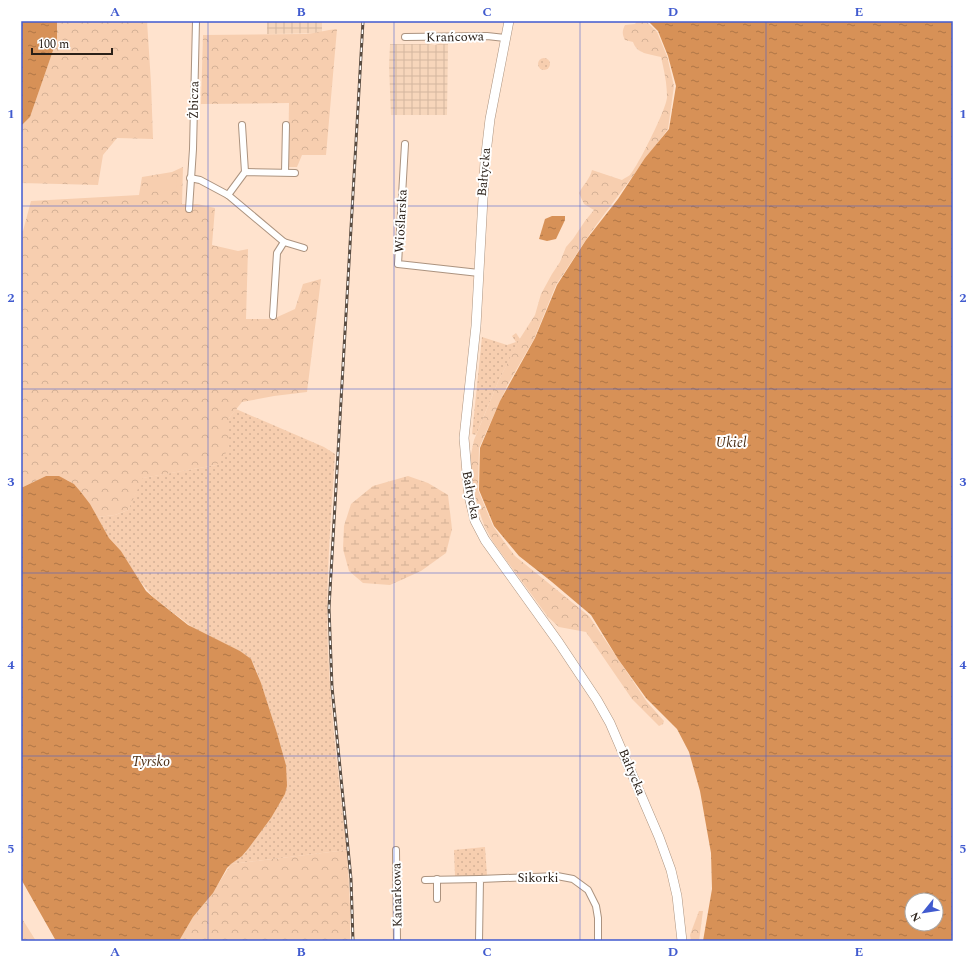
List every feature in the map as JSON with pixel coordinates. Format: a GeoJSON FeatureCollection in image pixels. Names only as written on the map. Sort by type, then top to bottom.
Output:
{"type":"FeatureCollection","features":[{"type":"Feature","properties":{"kind":"main road","name":"Bałtycka"},"geometry":{"type":"LineString","coordinates":[[509,21],[486,150],[476,326],[464,438],[467,487],[477,525],[485,540],[559,643],[597,700],[610,723],[671,870],[677,896],[682,941]]}},
{"type":"Feature","properties":{"kind":"street","name":"Żbicza"},"geometry":{"type":"LineString","coordinates":[[189,209],[193,149],[196,21]]}},
{"type":"Feature","properties":{"kind":"street","name":"Krańcowa"},"geometry":{"type":"LineString","coordinates":[[405,37],[487,36],[505,38]]}},
{"type":"Feature","properties":{"kind":"street"},"geometry":{"type":"LineString","coordinates":[[228,195],[245,172],[242,125]]}},
{"type":"Feature","properties":{"kind":"street"},"geometry":{"type":"LineString","coordinates":[[285,172],[286,125]]}},
{"type":"Feature","properties":{"kind":"street","name":"Wioślarska"},"geometry":{"type":"LineString","coordinates":[[405,144],[398,264],[479,273]]}},
{"type":"Feature","properties":{"kind":"street"},"geometry":{"type":"LineString","coordinates":[[245,172],[295,173]]}},
{"type":"Feature","properties":{"kind":"street"},"geometry":{"type":"LineString","coordinates":[[190,178],[200,180],[228,195],[284,242],[304,248]]}},
{"type":"Feature","properties":{"kind":"street"},"geometry":{"type":"LineString","coordinates":[[273,316],[277,253],[284,242]]}},
{"type":"Feature","properties":{"kind":"street","name":"Kanarkowa"},"geometry":{"type":"LineString","coordinates":[[396,850],[398,941]]}},
{"type":"Feature","properties":{"kind":"street","name":"Sikorki"},"geometry":{"type":"LineString","coordinates":[[425,880],[557,876],[573,879],[588,890],[596,906],[598,918],[598,941]]}},
{"type":"Feature","properties":{"kind":"street"},"geometry":{"type":"LineString","coordinates":[[437,879],[437,899]]}},
{"type":"Feature","properties":{"kind":"street"},"geometry":{"type":"LineString","coordinates":[[479,941],[480,879]]}},
{"type":"Feature","properties":{"kind":"shaded area"},"geometry":{"type":"Polygon","coordinates":[[[267,21],[322,21],[322,33],[267,34],[267,21]]]}},
{"type":"Feature","properties":{"kind":"shaded area"},"geometry":{"type":"Polygon","coordinates":[[[390,44],[448,44],[447,115],[391,115],[389,66],[390,44]]]}},
{"type":"Feature","properties":{"kind":"green space"},"geometry":{"type":"Polygon","coordinates":[[[57,21],[147,21],[153,139],[117,138],[103,155],[98,185],[21,183],[21,126],[30,117],[57,39],[57,21]]]}},
{"type":"Feature","properties":{"kind":"green space"},"geometry":{"type":"Polygon","coordinates":[[[637,21],[646,21],[657,32],[667,56],[674,86],[668,129],[591,232],[556,285],[534,339],[507,386],[479,448],[478,490],[493,526],[515,556],[589,616],[647,702],[664,721],[663,724],[659,726],[632,699],[586,632],[559,627],[548,617],[493,542],[484,525],[475,499],[470,459],[474,440],[498,382],[519,340],[535,315],[541,294],[560,262],[566,247],[594,210],[584,204],[579,193],[590,176],[592,170],[622,180],[630,175],[645,149],[666,103],[666,82],[661,57],[640,51],[633,42],[625,40],[623,36],[625,25],[635,24],[637,21]]]}},
{"type":"Feature","properties":{"kind":"green space"},"geometry":{"type":"Polygon","coordinates":[[[337,29],[326,155],[302,155],[297,167],[288,167],[289,103],[201,104],[203,35],[306,34],[337,29]]]}},
{"type":"Feature","properties":{"kind":"green space"},"geometry":{"type":"Polygon","coordinates":[[[542,58],[546,58],[550,64],[546,70],[542,70],[538,66],[538,62],[542,58]]]}},
{"type":"Feature","properties":{"kind":"green space"},"geometry":{"type":"Polygon","coordinates":[[[183,167],[182,204],[197,204],[215,208],[212,245],[238,251],[248,249],[246,319],[273,319],[295,309],[303,284],[321,279],[307,392],[242,402],[229,418],[229,446],[223,459],[216,465],[143,478],[128,510],[115,515],[97,517],[80,491],[74,484],[67,480],[46,476],[21,488],[21,231],[23,231],[31,201],[139,195],[142,177],[172,172],[183,167]]]}},
{"type":"Feature","properties":{"kind":"green space"},"geometry":{"type":"Polygon","coordinates":[[[176,177],[177,190],[148,192],[148,178],[176,177]]]}},
{"type":"Feature","properties":{"kind":"green space"},"geometry":{"type":"Polygon","coordinates":[[[516,333],[520,339],[498,382],[476,435],[472,434],[482,337],[507,345],[516,342],[512,336],[516,333]]]}},
{"type":"Feature","properties":{"kind":"green space"},"geometry":{"type":"Polygon","coordinates":[[[236,409],[324,447],[335,454],[330,528],[327,626],[333,726],[347,850],[231,864],[245,853],[271,818],[286,765],[257,672],[253,663],[240,651],[196,630],[154,598],[139,580],[121,551],[109,538],[97,517],[115,515],[128,510],[142,478],[216,465],[229,446],[229,418],[236,409]]]}},
{"type":"Feature","properties":{"kind":"green space"},"geometry":{"type":"Polygon","coordinates":[[[408,476],[428,483],[448,495],[452,529],[446,553],[421,571],[390,585],[363,583],[349,571],[343,549],[344,526],[351,504],[373,486],[408,476]]]}},
{"type":"Feature","properties":{"kind":"green space"},"geometry":{"type":"Polygon","coordinates":[[[485,847],[487,876],[455,876],[454,850],[485,847]]]}},
{"type":"Feature","properties":{"kind":"green space"},"geometry":{"type":"Polygon","coordinates":[[[347,850],[350,941],[179,941],[193,917],[209,898],[231,864],[347,850]]]}},
{"type":"Feature","properties":{"kind":"green space"},"geometry":{"type":"Polygon","coordinates":[[[699,911],[703,911],[699,941],[691,941],[690,935],[699,911]]]}},
{"type":"Feature","properties":{"kind":"green space"},"geometry":{"type":"Polygon","coordinates":[[[21,917],[36,941],[21,941],[21,917]]]}},
{"type":"Feature","properties":{"kind":"water"},"geometry":{"type":"Polygon","coordinates":[[[21,21],[57,21],[57,39],[30,117],[21,126],[21,21]]]}},
{"type":"Feature","properties":{"kind":"water","name":"Ukiel"},"geometry":{"type":"Polygon","coordinates":[[[648,21],[953,21],[953,941],[703,941],[712,889],[711,853],[700,791],[689,752],[677,729],[646,698],[618,659],[591,615],[519,556],[494,526],[479,490],[480,448],[500,401],[535,338],[557,285],[586,240],[618,199],[645,158],[669,129],[676,86],[668,56],[658,31],[648,21]]]}},
{"type":"Feature","properties":{"kind":"water"},"geometry":{"type":"Polygon","coordinates":[[[552,216],[565,216],[565,220],[556,239],[547,241],[539,239],[545,219],[552,216]]]}},
{"type":"Feature","properties":{"kind":"water","name":"Tyrsko"},"geometry":{"type":"Polygon","coordinates":[[[46,476],[59,476],[74,484],[90,504],[109,538],[121,551],[146,591],[188,625],[240,651],[251,659],[261,683],[277,733],[286,765],[287,786],[285,794],[271,818],[248,849],[227,868],[213,893],[193,917],[179,941],[56,941],[21,879],[21,488],[46,476]]]}},
{"type":"Feature","properties":{"kind":"railway"},"geometry":{"type":"LineString","coordinates":[[353,941],[351,879],[332,687],[329,608],[363,21]]}}]}
